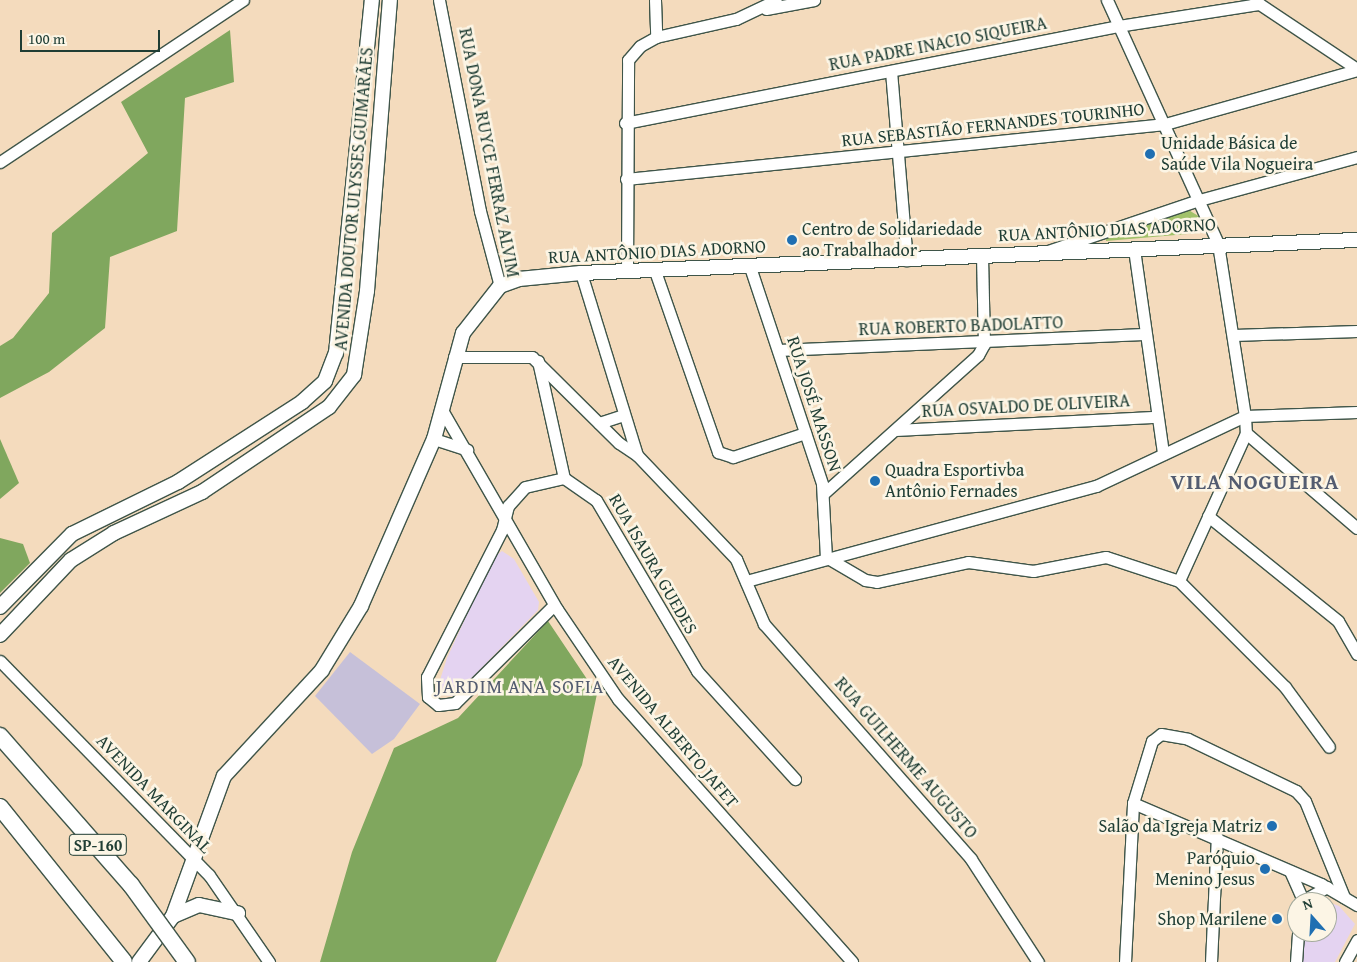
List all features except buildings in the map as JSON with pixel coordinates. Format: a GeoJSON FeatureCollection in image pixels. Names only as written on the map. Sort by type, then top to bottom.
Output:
{"type":"FeatureCollection","features":[{"type":"Feature","properties":{"kind":"highway","name":"SP-160"},"geometry":{"type":"LineString","coordinates":[[0,736],[131,884],[187,962]]}},
{"type":"Feature","properties":{"kind":"highway","name":"SP-160"},"geometry":{"type":"LineString","coordinates":[[0,807],[124,962]]}},
{"type":"Feature","properties":{"kind":"main road","name":"AVENIDA DOUTOR ULYSSES GUIMARÃES"},"geometry":{"type":"LineString","coordinates":[[0,607],[54,549],[104,515],[178,482],[302,402],[325,381],[336,353],[372,0]]}},
{"type":"Feature","properties":{"kind":"main road","name":"AVENIDA DOUTOR ULYSSES GUIMARÃES"},"geometry":{"type":"LineString","coordinates":[[0,635],[66,564],[131,526],[202,492],[329,408],[358,366],[367,291],[390,0]]}},
{"type":"Feature","properties":{"kind":"main road"},"geometry":{"type":"LineString","coordinates":[[350,222],[360,233],[360,266],[367,291]]}},
{"type":"Feature","properties":{"kind":"main road","name":"RUA ANTÔNIO DIAS ADORNO"},"geometry":{"type":"LineString","coordinates":[[500,286],[519,279],[581,274],[1218,244],[1357,240]]}},
{"type":"Feature","properties":{"kind":"main road","name":"RUA DONA RUYCE FERRAZ ALVIM"},"geometry":{"type":"LineString","coordinates":[[138,962],[173,916],[224,776],[236,759],[303,694],[344,636],[434,438],[454,357],[470,319],[500,286]]}},
{"type":"Feature","properties":{"kind":"main road"},"geometry":{"type":"LineString","coordinates":[[131,526],[124,518],[126,512],[166,495],[178,482]]}},
{"type":"Feature","properties":{"kind":"main road"},"geometry":{"type":"LineString","coordinates":[[66,564],[73,554],[112,528],[112,521],[104,515]]}},
{"type":"Feature","properties":{"kind":"main road"},"geometry":{"type":"LineString","coordinates":[[173,916],[199,905],[238,913]]}},
{"type":"Feature","properties":{"kind":"street"},"geometry":{"type":"LineString","coordinates":[[0,162],[243,0]]}},
{"type":"Feature","properties":{"kind":"street","name":"RUA DONA RUYCE FERRAZ ALVIM"},"geometry":{"type":"LineString","coordinates":[[439,0],[480,210],[500,286]]}},
{"type":"Feature","properties":{"kind":"street"},"geometry":{"type":"LineString","coordinates":[[655,0],[656,37]]}},
{"type":"Feature","properties":{"kind":"street"},"geometry":{"type":"LineString","coordinates":[[762,10],[776,0]]}},
{"type":"Feature","properties":{"kind":"street"},"geometry":{"type":"LineString","coordinates":[[627,272],[625,123],[628,60],[656,37],[762,10],[814,0]]}},
{"type":"Feature","properties":{"kind":"street"},"geometry":{"type":"LineString","coordinates":[[1108,0],[1118,26],[1218,244],[1234,335],[1245,416],[1246,433],[1179,581]]}},
{"type":"Feature","properties":{"kind":"street"},"geometry":{"type":"LineString","coordinates":[[1256,2],[1357,70]]}},
{"type":"Feature","properties":{"kind":"street","name":"RUA PADRE INACIO SIQUEIRA"},"geometry":{"type":"LineString","coordinates":[[625,123],[1118,26],[1256,2]]}},
{"type":"Feature","properties":{"kind":"street","name":"RUA SEBASTIÃO FERNANDES TOURINHO"},"geometry":{"type":"LineString","coordinates":[[626,179],[901,154],[1164,124],[1357,70]]}},
{"type":"Feature","properties":{"kind":"street"},"geometry":{"type":"LineString","coordinates":[[891,71],[901,154],[907,260]]}},
{"type":"Feature","properties":{"kind":"street"},"geometry":{"type":"LineString","coordinates":[[1046,252],[1199,200],[1357,157]]}},
{"type":"Feature","properties":{"kind":"street"},"geometry":{"type":"LineString","coordinates":[[1091,250],[1101,232]]}},
{"type":"Feature","properties":{"kind":"street"},"geometry":{"type":"LineString","coordinates":[[1134,249],[1144,334],[1163,454]]}},
{"type":"Feature","properties":{"kind":"street"},"geometry":{"type":"LineString","coordinates":[[823,494],[971,363],[984,344],[982,255]]}},
{"type":"Feature","properties":{"kind":"street","name":"RUA JOSÉ MASSON"},"geometry":{"type":"LineString","coordinates":[[750,266],[823,494],[826,557]]}},
{"type":"Feature","properties":{"kind":"street"},"geometry":{"type":"LineString","coordinates":[[655,271],[718,452],[733,456],[805,433]]}},
{"type":"Feature","properties":{"kind":"street"},"geometry":{"type":"LineString","coordinates":[[581,274],[623,415],[638,455]]}},
{"type":"Feature","properties":{"kind":"street"},"geometry":{"type":"LineString","coordinates":[[1234,335],[1357,331]]}},
{"type":"Feature","properties":{"kind":"street","name":"RUA ROBERTO BADOLATTO"},"geometry":{"type":"LineString","coordinates":[[778,350],[984,344],[1144,334]]}},
{"type":"Feature","properties":{"kind":"street"},"geometry":{"type":"LineString","coordinates":[[454,357],[517,354],[538,361],[564,478],[525,487],[508,506],[505,517],[427,677],[426,692],[432,701],[444,706],[455,704],[554,605]]}},
{"type":"Feature","properties":{"kind":"street","name":"RUA GUILHERME AUGUSTO"},"geometry":{"type":"LineString","coordinates":[[538,361],[599,423],[638,455],[736,559],[764,624],[971,859],[1038,962]]}},
{"type":"Feature","properties":{"kind":"street","name":"AVENIDA ALBERTO JAFET"},"geometry":{"type":"LineString","coordinates":[[442,410],[467,450],[554,605],[618,699],[852,962]]}},
{"type":"Feature","properties":{"kind":"street"},"geometry":{"type":"LineString","coordinates":[[746,581],[826,557],[1096,486],[1245,416],[1357,412]]}},
{"type":"Feature","properties":{"kind":"street"},"geometry":{"type":"LineString","coordinates":[[599,423],[623,415]]}},
{"type":"Feature","properties":{"kind":"street","name":"RUA OSVALDO DE OLIVEIRA"},"geometry":{"type":"LineString","coordinates":[[896,430],[1157,417]]}},
{"type":"Feature","properties":{"kind":"street"},"geometry":{"type":"LineString","coordinates":[[1246,433],[1357,528]]}},
{"type":"Feature","properties":{"kind":"street"},"geometry":{"type":"LineString","coordinates":[[434,438],[467,450]]}},
{"type":"Feature","properties":{"kind":"street","name":"RUA ISAURA GUEDES"},"geometry":{"type":"LineString","coordinates":[[564,478],[596,500],[697,671],[795,779]]}},
{"type":"Feature","properties":{"kind":"street"},"geometry":{"type":"LineString","coordinates":[[1208,516],[1338,621],[1357,654]]}},
{"type":"Feature","properties":{"kind":"street"},"geometry":{"type":"LineString","coordinates":[[826,557],[865,580],[877,582],[968,562],[1033,571],[1106,557],[1179,581],[1281,682],[1329,747]]}},
{"type":"Feature","properties":{"kind":"street","name":"AVENIDA MARGINAL"},"geometry":{"type":"LineString","coordinates":[[0,661],[194,862],[238,913],[269,962]]}},
{"type":"Feature","properties":{"kind":"street"},"geometry":{"type":"LineString","coordinates":[[1125,962],[1133,803],[1152,741],[1171,734],[1296,790],[1304,801],[1344,897]]}},
{"type":"Feature","properties":{"kind":"street"},"geometry":{"type":"LineString","coordinates":[[1133,803],[1217,837],[1327,887],[1357,905]]}},
{"type":"Feature","properties":{"kind":"street"},"geometry":{"type":"LineString","coordinates":[[1211,962],[1217,837]]}},
{"type":"Feature","properties":{"kind":"street"},"geometry":{"type":"LineString","coordinates":[[1289,870],[1298,892]]}},
{"type":"Feature","properties":{"kind":"street"},"geometry":{"type":"LineString","coordinates":[[1317,892],[1327,887]]}},
{"type":"Feature","properties":{"kind":"street"},"geometry":{"type":"LineString","coordinates":[[1345,962],[1357,940]]}},
{"type":"Feature","properties":{"kind":"street"},"geometry":{"type":"LineString","coordinates":[[1296,962],[1297,942]]}},
{"type":"Feature","properties":{"kind":"shaded area"},"geometry":{"type":"Polygon","coordinates":[[[502,551],[514,559],[539,602],[538,610],[454,696],[444,695],[439,683],[447,658],[493,558],[502,551]]]}},
{"type":"Feature","properties":{"kind":"shaded area"},"geometry":{"type":"Polygon","coordinates":[[[350,652],[420,704],[394,739],[372,754],[315,696],[350,652]]]}},
{"type":"Feature","properties":{"kind":"shaded area"},"geometry":{"type":"Polygon","coordinates":[[[1337,905],[1339,906],[1355,924],[1335,962],[1303,962],[1302,942],[1337,942],[1337,905]]]}},
{"type":"Feature","properties":{"kind":"green space"},"geometry":{"type":"Polygon","coordinates":[[[230,30],[234,82],[185,98],[177,231],[110,257],[105,328],[49,372],[0,398],[0,346],[13,338],[49,293],[52,233],[148,153],[121,102],[230,30]]]}},
{"type":"Feature","properties":{"kind":"green space"},"geometry":{"type":"Polygon","coordinates":[[[1187,209],[1200,217],[1203,229],[1199,233],[1106,241],[1106,237],[1187,209]]]}},
{"type":"Feature","properties":{"kind":"green space"},"geometry":{"type":"Polygon","coordinates":[[[0,439],[19,483],[0,499],[0,439]]]}},
{"type":"Feature","properties":{"kind":"green space"},"geometry":{"type":"Polygon","coordinates":[[[0,538],[23,544],[30,563],[0,593],[0,538]]]}},
{"type":"Feature","properties":{"kind":"green space"},"geometry":{"type":"Polygon","coordinates":[[[548,621],[597,694],[582,765],[496,962],[320,962],[352,852],[394,748],[458,718],[548,621]]]}},
{"type":"Feature","properties":{"kind":"place","name":"Unidade Básica de Saúde Vila Nogueira"},"geometry":{"type":"Point","coordinates":[1150,154]}},
{"type":"Feature","properties":{"kind":"place","name":"Centro de Solidariedade ao Trabalhador"},"geometry":{"type":"Point","coordinates":[792,240]}},
{"type":"Feature","properties":{"kind":"place","name":"Quadra Esportivba Antônio Fernades"},"geometry":{"type":"Point","coordinates":[875,481]}},
{"type":"Feature","properties":{"kind":"place","name":"Salão da Igreja Matriz"},"geometry":{"type":"Point","coordinates":[1272,826]}},
{"type":"Feature","properties":{"kind":"place","name":"Paróquio Menino Jesus"},"geometry":{"type":"Point","coordinates":[1265,869]}},
{"type":"Feature","properties":{"kind":"place","name":"Shop Marilene"},"geometry":{"type":"Point","coordinates":[1277,919]}},
{"type":"Feature","properties":{"kind":"district","name":"VILA NOGUEIRA"},"geometry":{"type":"Point","coordinates":[1255,482]}},
{"type":"Feature","properties":{"kind":"district","name":"JARDIM ANA SOFIA"},"geometry":{"type":"Point","coordinates":[520,687]}}]}
